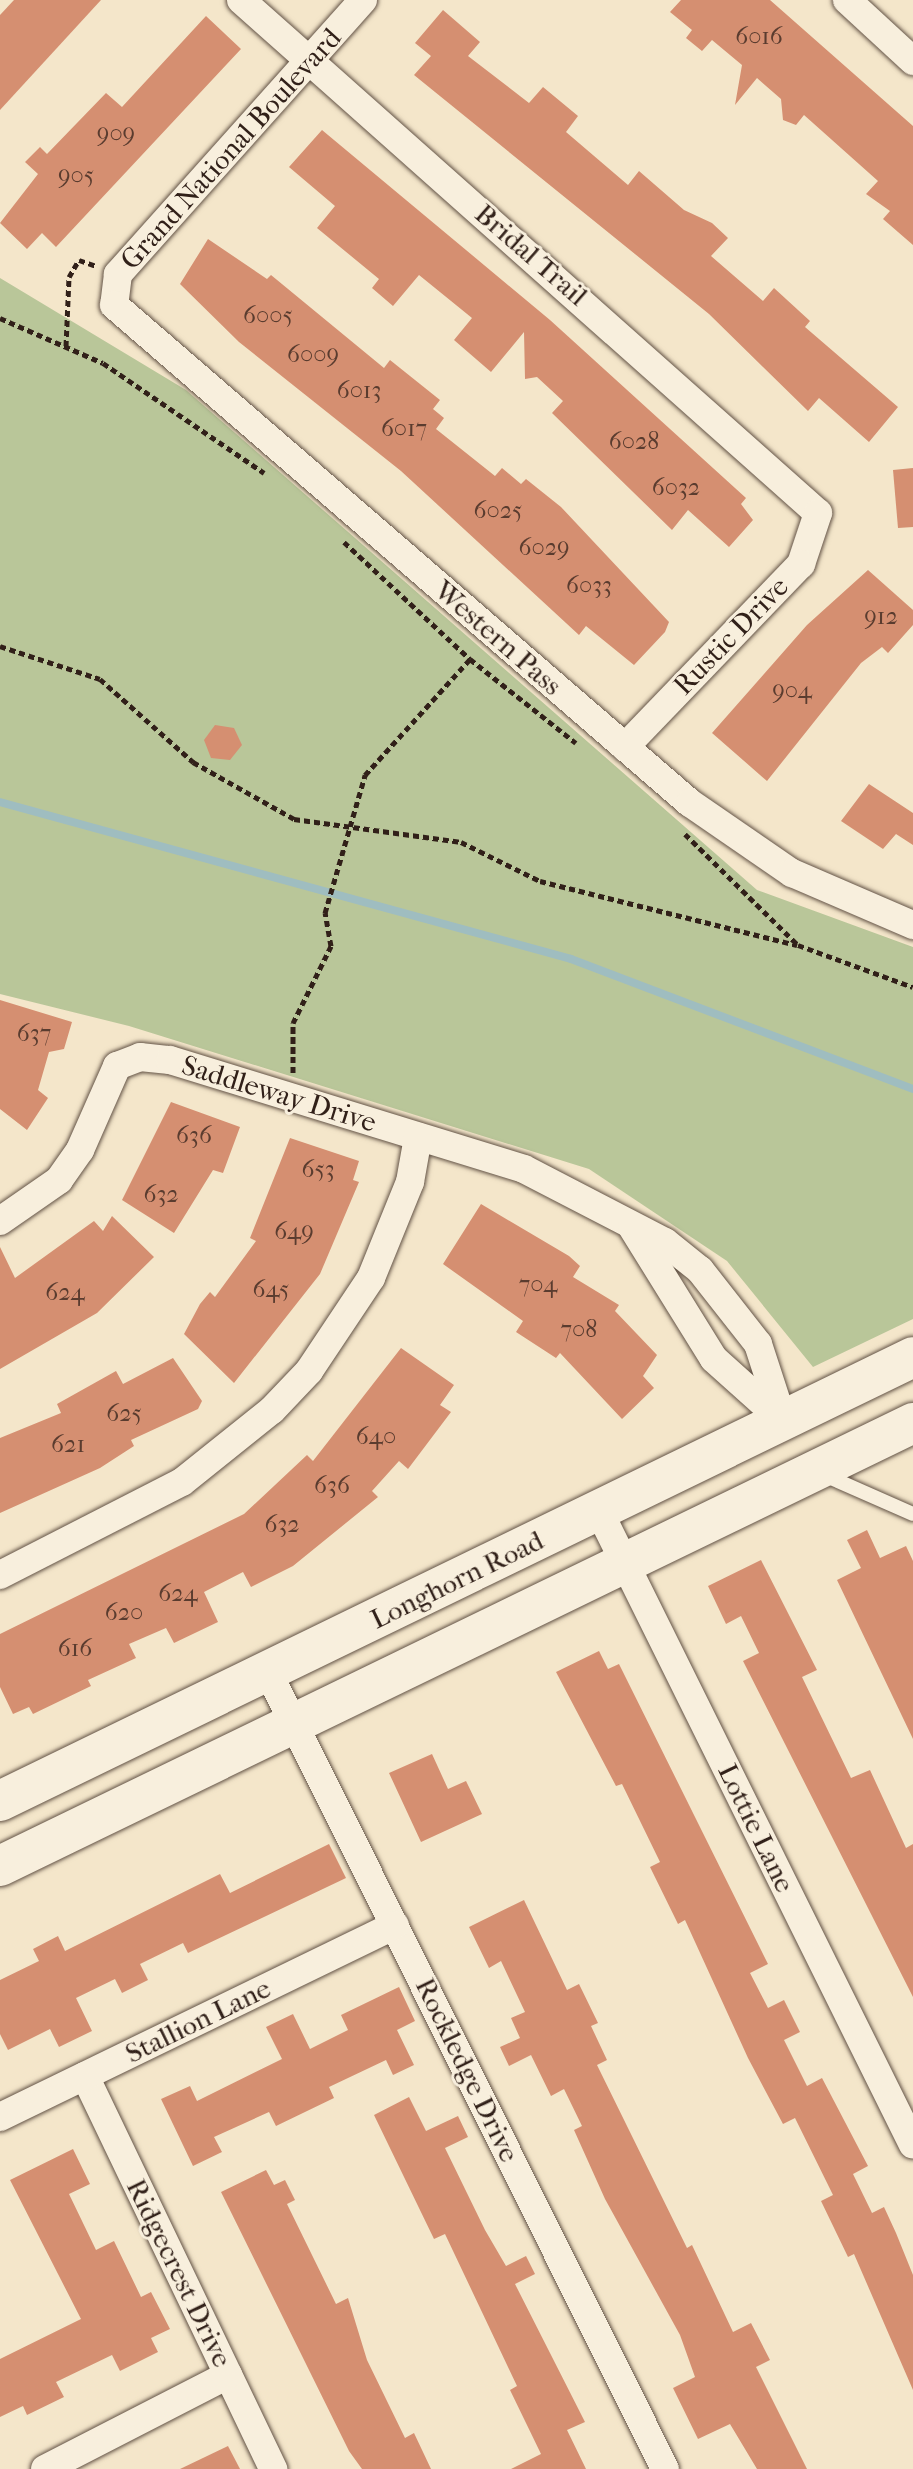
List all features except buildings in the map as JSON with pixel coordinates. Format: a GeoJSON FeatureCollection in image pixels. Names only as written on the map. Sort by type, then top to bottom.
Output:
{"type":"FeatureCollection","features":[{"type":"Feature","properties":{"kind":"main road","name":"Longhorn Road"},"geometry":{"type":"LineString","coordinates":[[0,1801],[913,1357]]}},
{"type":"Feature","properties":{"kind":"main road","name":"Longhorn Road"},"geometry":{"type":"LineString","coordinates":[[0,1866],[913,1423]]}},
{"type":"Feature","properties":{"kind":"street","name":"Bridal Trail"},"geometry":{"type":"LineString","coordinates":[[241,0],[818,513]]}},
{"type":"Feature","properties":{"kind":"street","name":"Grand National Boulevard"},"geometry":{"type":"LineString","coordinates":[[114,305],[118,274],[363,0]]}},
{"type":"Feature","properties":{"kind":"street"},"geometry":{"type":"LineString","coordinates":[[847,0],[913,61]]}},
{"type":"Feature","properties":{"kind":"street","name":"Western Pass"},"geometry":{"type":"LineString","coordinates":[[114,305],[625,747],[781,866],[913,925]]}},
{"type":"Feature","properties":{"kind":"street","name":"Rustic Drive"},"geometry":{"type":"LineString","coordinates":[[625,747],[801,564],[818,513]]}},
{"type":"Feature","properties":{"kind":"street","name":"Saddleway Drive"},"geometry":{"type":"LineString","coordinates":[[0,1221],[59,1180],[80,1150],[117,1066],[140,1057],[170,1060],[524,1169],[626,1220],[700,1270],[733,1307],[758,1344],[783,1421]]}},
{"type":"Feature","properties":{"kind":"street"},"geometry":{"type":"LineString","coordinates":[[0,1575],[182,1482],[272,1410],[309,1371],[371,1278],[410,1182],[418,1137]]}},
{"type":"Feature","properties":{"kind":"street"},"geometry":{"type":"LineString","coordinates":[[626,1220],[714,1359],[783,1421]]}},
{"type":"Feature","properties":{"kind":"street","name":"Lottie Lane"},"geometry":{"type":"LineString","coordinates":[[599,1511],[912,2140]]}},
{"type":"Feature","properties":{"kind":"street","name":"Rockledge Drive"},"geometry":{"type":"LineString","coordinates":[[268,1672],[665,2469]]}},
{"type":"Feature","properties":{"kind":"street","name":"Stallion Lane"},"geometry":{"type":"LineString","coordinates":[[0,2117],[395,1925]]}},
{"type":"Feature","properties":{"kind":"street","name":"Ridgecrest Drive"},"geometry":{"type":"LineString","coordinates":[[85,2076],[273,2469]]}},
{"type":"Feature","properties":{"kind":"street"},"geometry":{"type":"LineString","coordinates":[[45,2469],[228,2375]]}},
{"type":"Feature","properties":{"kind":"lane"},"geometry":{"type":"LineString","coordinates":[[814,1471],[913,1514]]}},
{"type":"Feature","properties":{"kind":"path"},"geometry":{"type":"LineString","coordinates":[[66,346],[69,277],[79,260],[118,274]]}},
{"type":"Feature","properties":{"kind":"path"},"geometry":{"type":"LineString","coordinates":[[0,318],[66,346],[188,417],[270,478]]}},
{"type":"Feature","properties":{"kind":"path"},"geometry":{"type":"LineString","coordinates":[[339,538],[470,659],[580,745]]}},
{"type":"Feature","properties":{"kind":"path"},"geometry":{"type":"LineString","coordinates":[[0,646],[100,679],[193,762],[252,801],[294,819],[354,824],[461,842],[540,881],[798,945],[913,987]]}},
{"type":"Feature","properties":{"kind":"path"},"geometry":{"type":"LineString","coordinates":[[294,1098],[293,1023],[331,946],[325,913],[354,824],[365,775],[470,659]]}},
{"type":"Feature","properties":{"kind":"path"},"geometry":{"type":"LineString","coordinates":[[671,823],[798,945]]}},
{"type":"Feature","properties":{"kind":"green space"},"geometry":{"type":"Polygon","coordinates":[[[0,278],[186,390],[757,890],[913,947],[913,1319],[813,1367],[727,1261],[589,1169],[129,1026],[0,994],[0,278]]]}},
{"type":"Feature","properties":{"kind":"waterway"},"geometry":{"type":"LineString","coordinates":[[0,802],[571,959],[913,1089]]}}]}
